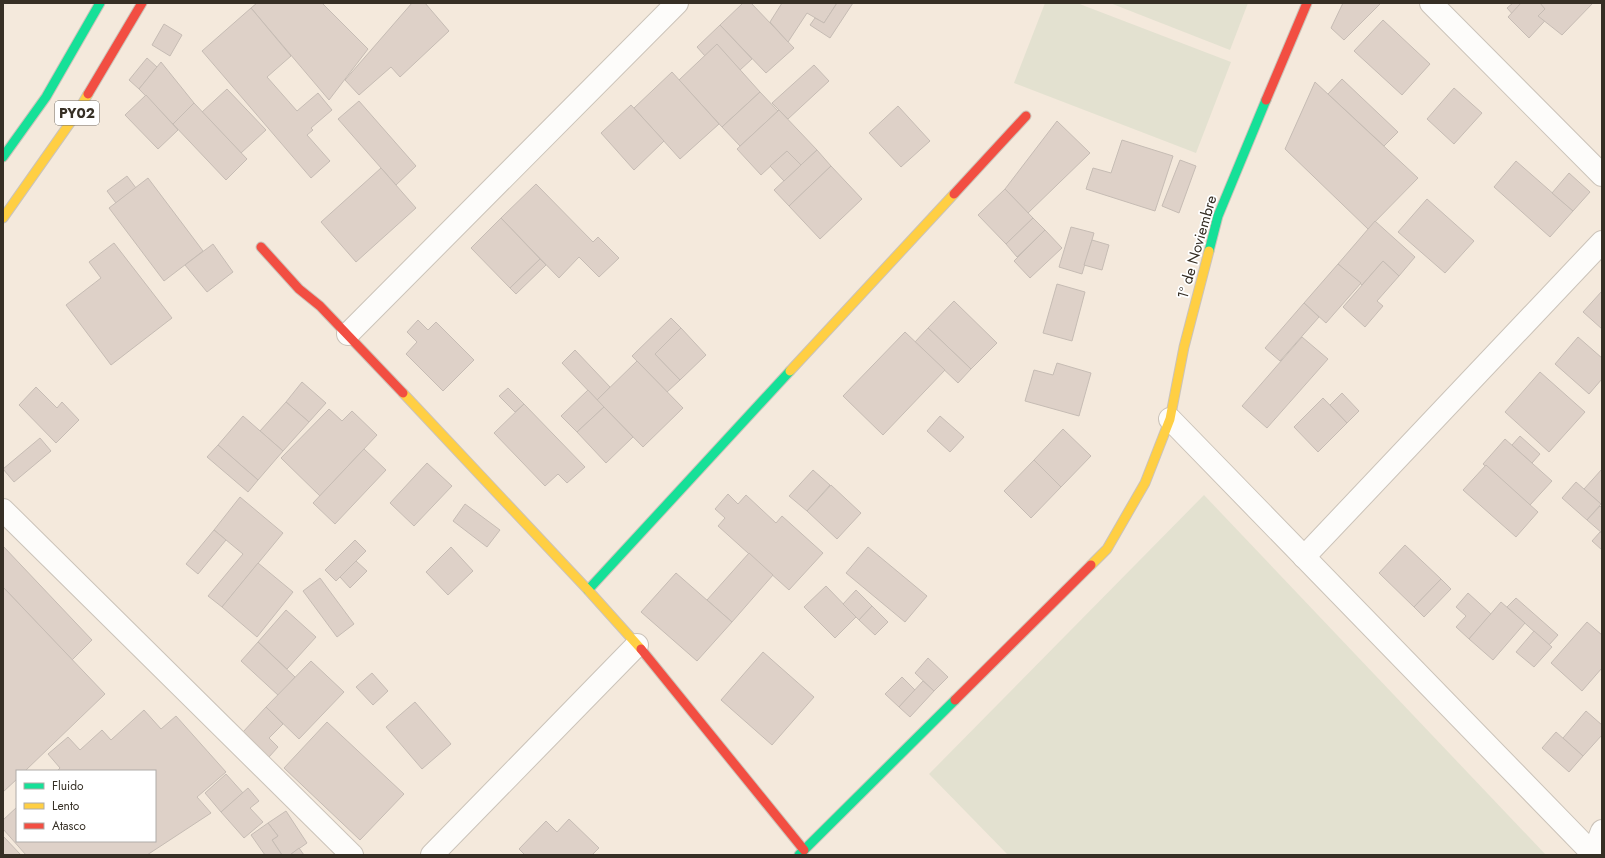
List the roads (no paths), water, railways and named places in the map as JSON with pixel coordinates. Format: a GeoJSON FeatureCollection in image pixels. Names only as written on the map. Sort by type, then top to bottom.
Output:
{"type":"FeatureCollection","features":[{"type":"Feature","properties":{"kind":"main road","name":"PY02"},"geometry":{"type":"LineString","coordinates":[[3,157],[46,98],[100,3]]}},
{"type":"Feature","properties":{"kind":"main road","name":"PY02"},"geometry":{"type":"LineString","coordinates":[[3,218],[77,113],[142,3]]}},
{"type":"Feature","properties":{"kind":"main road","name":"1º de Noviembre"},"geometry":{"type":"LineString","coordinates":[[802,852],[1106,548],[1145,483],[1170,419],[1184,347],[1218,216],[1307,3]]}},
{"type":"Feature","properties":{"kind":"main road"},"geometry":{"type":"LineString","coordinates":[[588,590],[1026,116]]}},
{"type":"Feature","properties":{"kind":"main road"},"geometry":{"type":"LineString","coordinates":[[261,247],[299,289],[320,306],[348,334],[588,590],[637,645],[802,852]]}},
{"type":"Feature","properties":{"kind":"street"},"geometry":{"type":"LineString","coordinates":[[348,334],[677,3]]}},
{"type":"Feature","properties":{"kind":"street"},"geometry":{"type":"LineString","coordinates":[[1431,3],[1602,175]]}},
{"type":"Feature","properties":{"kind":"street"},"geometry":{"type":"LineString","coordinates":[[1304,557],[1602,242]]}},
{"type":"Feature","properties":{"kind":"street"},"geometry":{"type":"LineString","coordinates":[[1170,419],[1593,855],[1602,831]]}},
{"type":"Feature","properties":{"kind":"street"},"geometry":{"type":"LineString","coordinates":[[3,510],[352,855]]}},
{"type":"Feature","properties":{"kind":"street"},"geometry":{"type":"LineString","coordinates":[[432,855],[637,645]]}}]}
